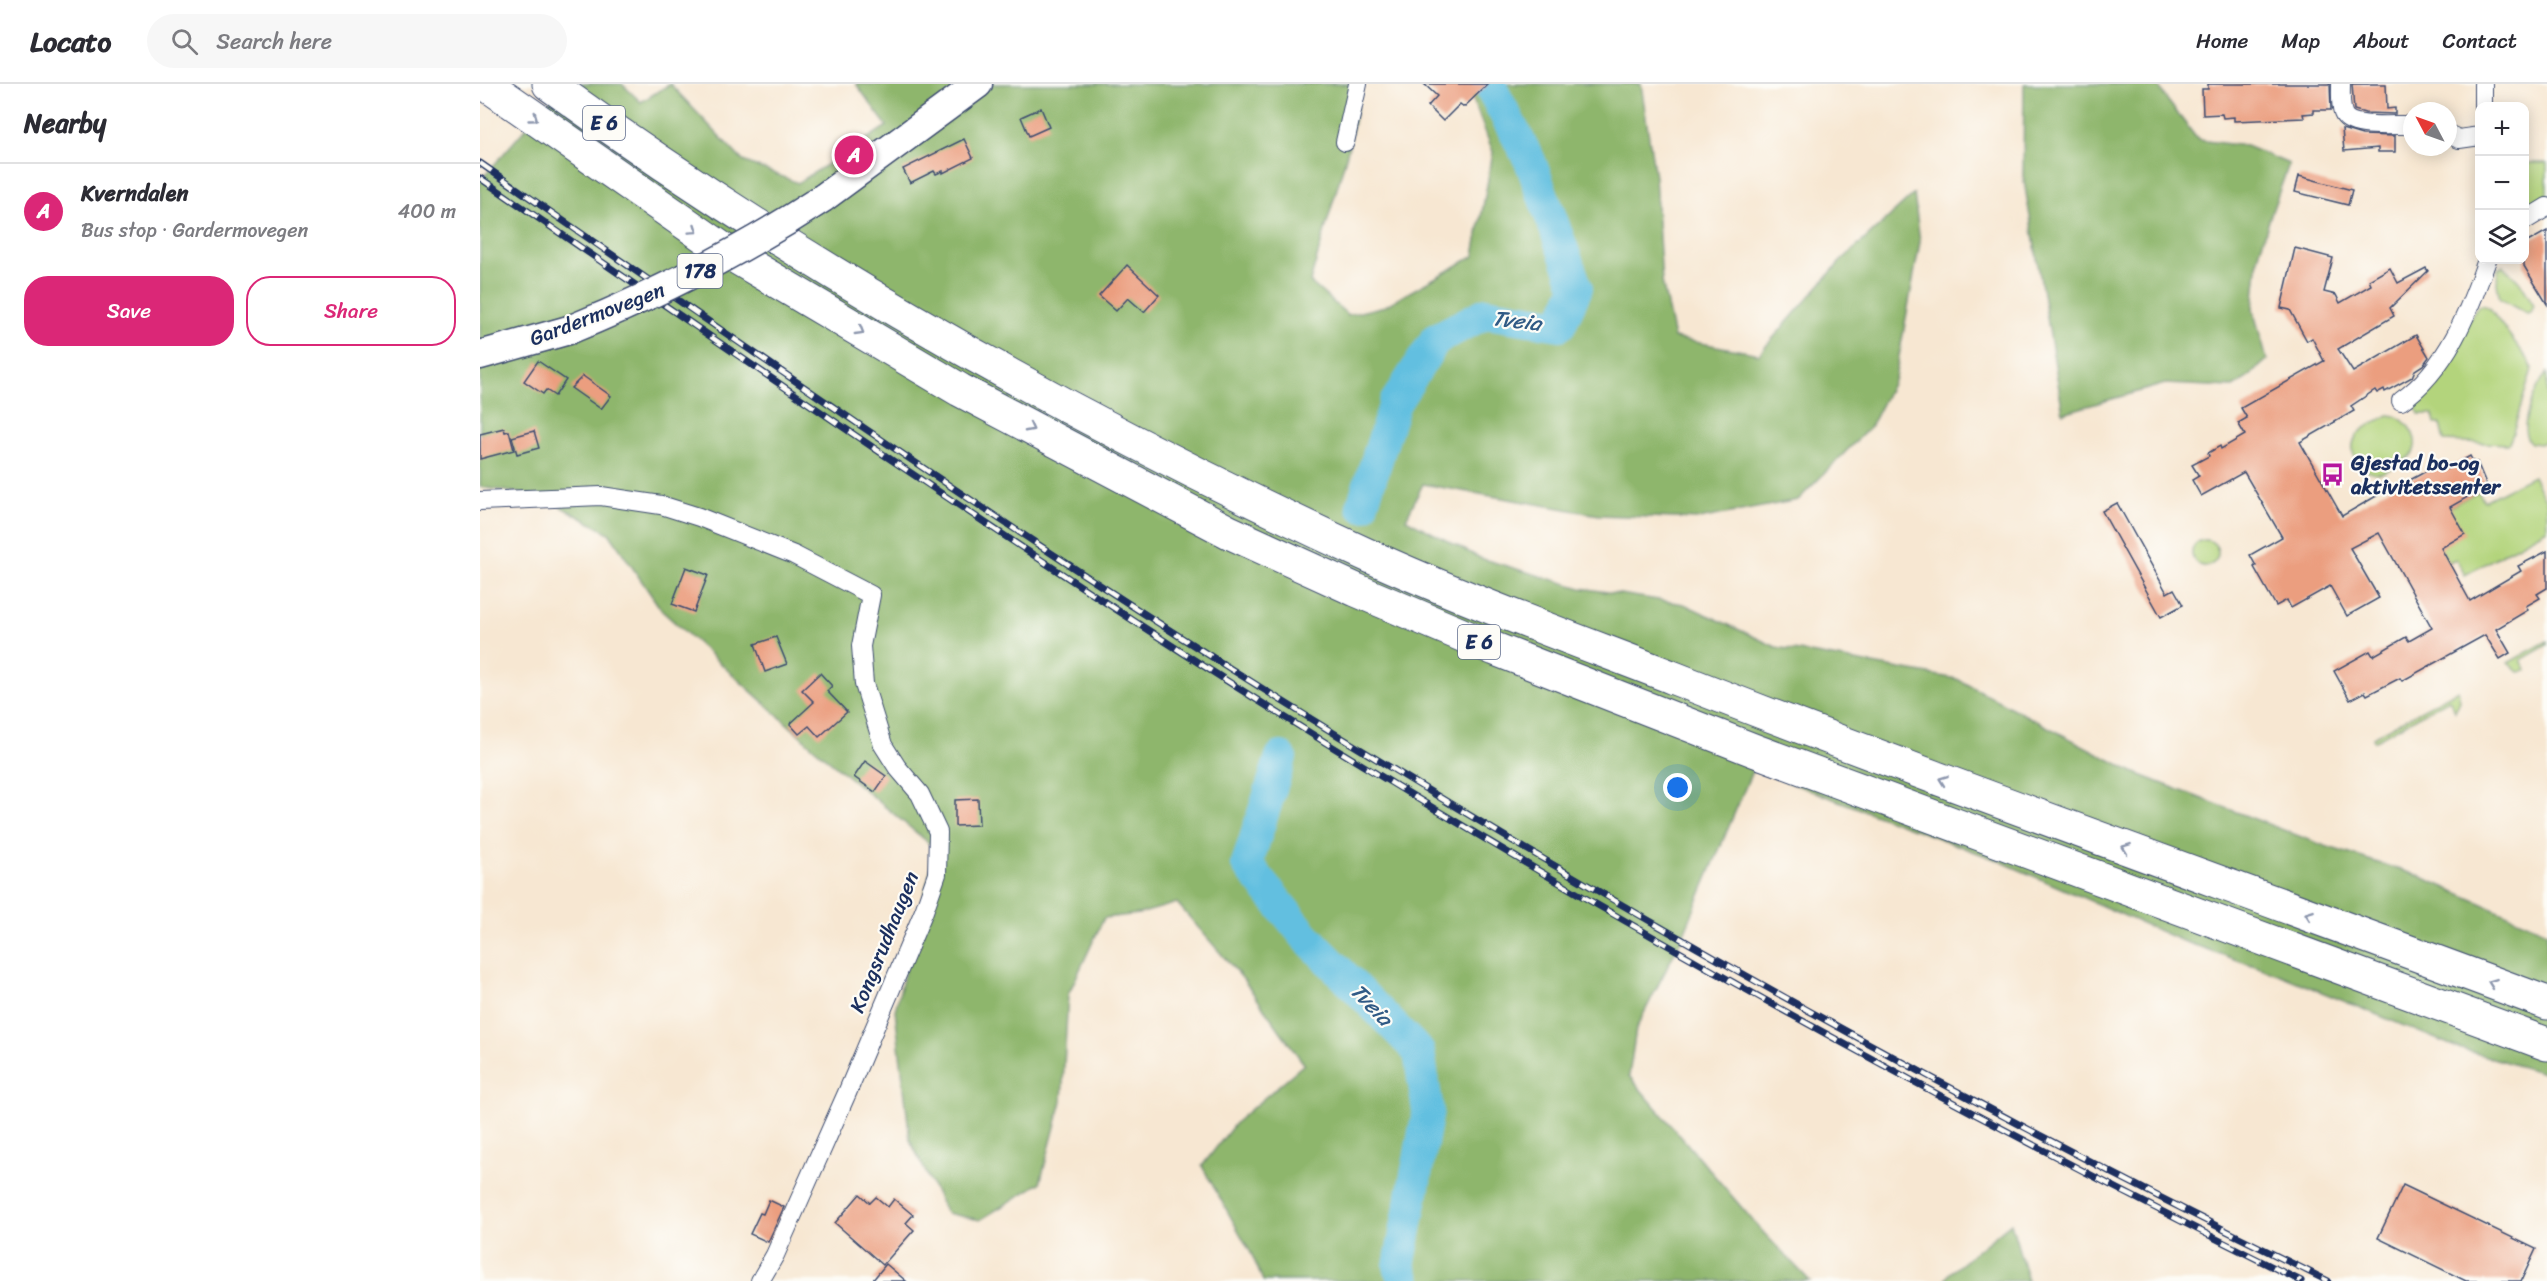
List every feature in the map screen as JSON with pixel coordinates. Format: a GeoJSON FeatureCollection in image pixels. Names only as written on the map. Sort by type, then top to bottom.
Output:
{"type":"FeatureCollection","features":[{"type":"Feature","properties":{"kind":"highway","name":"E 6"},"geometry":{"type":"LineString","coordinates":[[486,84],[724,250],[960,390],[1229,532],[1463,636],[1680,721],[2547,1044]]}},
{"type":"Feature","properties":{"kind":"highway","name":"E 6"},"geometry":{"type":"LineString","coordinates":[[549,84],[758,227],[982,359],[1181,465],[1371,556],[1778,719],[2547,1003]]}},
{"type":"Feature","properties":{"kind":"main road","name":"Gardermovegen"},"geometry":{"type":"LineString","coordinates":[[480,355],[569,330],[656,294],[748,245],[823,198],[978,84]]}},
{"type":"Feature","properties":{"kind":"street"},"geometry":{"type":"LineString","coordinates":[[1345,142],[1358,84]]}},
{"type":"Feature","properties":{"kind":"street"},"geometry":{"type":"LineString","coordinates":[[2341,84],[2343,116],[2348,120],[2357,124],[2403,125]]}},
{"type":"Feature","properties":{"kind":"street"},"geometry":{"type":"LineString","coordinates":[[2482,84],[2483,102]]}},
{"type":"Feature","properties":{"kind":"street"},"geometry":{"type":"LineString","coordinates":[[2457,138],[2475,137]]}},
{"type":"Feature","properties":{"kind":"street"},"geometry":{"type":"LineString","coordinates":[[2529,218],[2547,207]]}},
{"type":"Feature","properties":{"kind":"street"},"geometry":{"type":"LineString","coordinates":[[2401,401],[2422,383],[2443,357],[2473,301],[2486,264]]}},
{"type":"Feature","properties":{"kind":"street","name":"Kongsrudhaugen"},"geometry":{"type":"LineString","coordinates":[[480,501],[601,496],[661,505],[699,516],[794,555],[871,595],[861,646],[864,684],[883,744],[897,766],[920,794],[938,832],[937,874],[927,903],[843,1102],[775,1255],[760,1281]]}},
{"type":"Feature","properties":{"kind":"green space"},"geometry":{"type":"Polygon","coordinates":[[[564,84],[622,84],[641,102],[670,84],[743,161],[798,183],[887,126],[856,84],[1362,84],[1348,150],[1310,282],[1348,315],[1385,306],[1474,256],[1493,152],[1467,84],[1641,84],[1655,177],[1662,281],[1674,338],[1759,354],[1839,263],[1914,194],[1920,242],[1895,378],[1870,427],[1798,500],[1699,519],[1599,515],[1423,484],[1406,519],[1480,558],[1581,588],[1684,604],[1776,647],[1957,679],[2135,773],[2325,846],[2419,876],[2547,932],[2547,1074],[2458,1048],[2278,974],[2180,940],[1997,860],[1753,769],[1683,936],[1636,1029],[1629,1076],[1761,1230],[1810,1281],[1263,1281],[1252,1255],[1202,1166],[1236,1122],[1304,1064],[1243,979],[1177,903],[1139,914],[1104,918],[1068,995],[1062,1101],[1040,1183],[980,1220],[946,1213],[910,1140],[895,1010],[936,849],[814,748],[662,611],[609,533],[543,497],[480,487],[480,181],[564,84]]]}},
{"type":"Feature","properties":{"kind":"green space"},"geometry":{"type":"Polygon","coordinates":[[[2024,84],[2158,84],[2165,97],[2198,140],[2246,146],[2289,164],[2258,258],[2253,309],[2267,360],[2246,379],[2233,387],[2165,384],[2063,413],[2023,175],[2024,84]]]}},
{"type":"Feature","properties":{"kind":"green space"},"geometry":{"type":"Polygon","coordinates":[[[2529,163],[2547,163],[2547,198],[2529,209],[2529,163]]]}},
{"type":"Feature","properties":{"kind":"green space"},"geometry":{"type":"Polygon","coordinates":[[[2503,266],[2520,282],[2534,305],[2531,313],[2527,314],[2500,299],[2497,284],[2498,269],[2503,266]]]}},
{"type":"Feature","properties":{"kind":"green space"},"geometry":{"type":"Polygon","coordinates":[[[2483,305],[2489,308],[2530,362],[2532,369],[2508,444],[2444,441],[2440,424],[2435,424],[2433,414],[2419,414],[2416,407],[2419,397],[2478,306],[2483,305]]]}},
{"type":"Feature","properties":{"kind":"green space"},"geometry":{"type":"Polygon","coordinates":[[[2547,373],[2547,440],[2540,444],[2531,443],[2525,428],[2526,419],[2533,397],[2547,373]]]}},
{"type":"Feature","properties":{"kind":"green space"},"geometry":{"type":"Polygon","coordinates":[[[2388,415],[2399,418],[2409,427],[2415,439],[2414,451],[2411,456],[2386,471],[2380,473],[2366,470],[2354,455],[2354,442],[2357,435],[2364,429],[2388,415]]]}},
{"type":"Feature","properties":{"kind":"green space"},"geometry":{"type":"Polygon","coordinates":[[[2533,476],[2547,503],[2547,529],[2465,575],[2456,559],[2449,562],[2422,523],[2478,491],[2484,501],[2533,476]]]}},
{"type":"Feature","properties":{"kind":"green space"},"geometry":{"type":"Polygon","coordinates":[[[2205,540],[2214,544],[2218,553],[2214,562],[2205,566],[2196,562],[2192,553],[2196,544],[2205,540]]]}},
{"type":"Feature","properties":{"kind":"green space"},"geometry":{"type":"Polygon","coordinates":[[[2547,641],[2547,645],[2521,660],[2527,671],[2518,672],[2508,663],[2547,641]]]}},
{"type":"Feature","properties":{"kind":"green space"},"geometry":{"type":"Polygon","coordinates":[[[2458,690],[2460,701],[2455,711],[2449,699],[2374,741],[2373,737],[2458,690]]]}},
{"type":"Feature","properties":{"kind":"green space"},"geometry":{"type":"Polygon","coordinates":[[[2011,1223],[2028,1281],[1944,1281],[1950,1273],[2011,1223]]]}},
{"type":"Feature","properties":{"kind":"building"},"geometry":{"type":"Polygon","coordinates":[[[1424,84],[1488,84],[1464,107],[1460,104],[1443,121],[1428,106],[1437,96],[1424,84]]]}},
{"type":"Feature","properties":{"kind":"building"},"geometry":{"type":"Polygon","coordinates":[[[2208,84],[2330,84],[2331,110],[2314,110],[2314,113],[2303,114],[2304,118],[2234,121],[2234,117],[2223,118],[2222,114],[2203,115],[2202,89],[2208,89],[2208,84]]]}},
{"type":"Feature","properties":{"kind":"building"},"geometry":{"type":"Polygon","coordinates":[[[2352,84],[2386,84],[2387,109],[2395,108],[2395,114],[2365,113],[2354,110],[2352,84]]]}},
{"type":"Feature","properties":{"kind":"building"},"geometry":{"type":"Polygon","coordinates":[[[1041,108],[1049,127],[1029,136],[1021,117],[1041,108]]]}},
{"type":"Feature","properties":{"kind":"building"},"geometry":{"type":"Polygon","coordinates":[[[2342,129],[2362,135],[2395,136],[2395,152],[2378,152],[2378,148],[2344,151],[2342,129]]]}},
{"type":"Feature","properties":{"kind":"building"},"geometry":{"type":"Polygon","coordinates":[[[964,139],[973,158],[943,173],[943,171],[936,174],[934,171],[910,183],[903,169],[964,139]]]}},
{"type":"Feature","properties":{"kind":"building"},"geometry":{"type":"Polygon","coordinates":[[[2299,176],[2352,190],[2348,205],[2295,192],[2299,176]]]}},
{"type":"Feature","properties":{"kind":"building"},"geometry":{"type":"Polygon","coordinates":[[[2547,231],[2547,304],[2524,266],[2524,264],[2529,264],[2529,241],[2547,231]]]}},
{"type":"Feature","properties":{"kind":"building"},"geometry":{"type":"Polygon","coordinates":[[[2295,248],[2333,258],[2324,292],[2336,295],[2340,303],[2371,285],[2369,280],[2390,268],[2398,283],[2426,268],[2428,271],[2390,308],[2394,316],[2338,349],[2353,372],[2416,335],[2429,357],[2415,370],[2412,377],[2385,392],[2384,389],[2377,393],[2375,390],[2351,406],[2354,411],[2300,442],[2342,516],[2397,484],[2399,486],[2443,462],[2447,469],[2470,456],[2474,463],[2477,462],[2487,486],[2450,507],[2465,534],[2441,548],[2470,601],[2521,571],[2518,566],[2547,551],[2547,588],[2537,594],[2540,598],[2526,606],[2528,610],[2496,629],[2510,653],[2500,659],[2485,635],[2402,681],[2400,678],[2367,695],[2365,692],[2350,700],[2334,671],[2370,651],[2373,656],[2406,637],[2409,641],[2432,628],[2379,533],[2350,548],[2379,598],[2347,616],[2330,586],[2291,608],[2287,600],[2276,606],[2254,567],[2256,566],[2250,555],[2282,537],[2244,472],[2201,496],[2192,480],[2199,476],[2192,465],[2209,456],[2208,453],[2220,446],[2221,449],[2245,435],[2238,423],[2247,418],[2241,408],[2324,361],[2312,338],[2307,341],[2290,310],[2281,308],[2295,248]]]}},
{"type":"Feature","properties":{"kind":"building"},"geometry":{"type":"Polygon","coordinates":[[[1127,265],[1159,295],[1144,312],[1128,298],[1116,311],[1099,296],[1127,265]]]}},
{"type":"Feature","properties":{"kind":"building"},"geometry":{"type":"Polygon","coordinates":[[[538,361],[566,380],[555,396],[546,390],[543,394],[524,381],[538,361]]]}},
{"type":"Feature","properties":{"kind":"building"},"geometry":{"type":"Polygon","coordinates":[[[583,376],[611,396],[601,409],[571,388],[583,376]]]}},
{"type":"Feature","properties":{"kind":"building"},"geometry":{"type":"Polygon","coordinates":[[[504,428],[505,432],[509,431],[514,450],[480,459],[480,434],[504,428]]]}},
{"type":"Feature","properties":{"kind":"building"},"geometry":{"type":"Polygon","coordinates":[[[534,431],[539,448],[517,454],[512,437],[534,431]]]}},
{"type":"Feature","properties":{"kind":"building"},"geometry":{"type":"Polygon","coordinates":[[[2117,503],[2167,593],[2174,589],[2183,605],[2161,617],[2102,511],[2117,503]]]}},
{"type":"Feature","properties":{"kind":"building"},"geometry":{"type":"Polygon","coordinates":[[[686,567],[708,575],[694,612],[672,604],[686,567]]]}},
{"type":"Feature","properties":{"kind":"building"},"geometry":{"type":"Polygon","coordinates":[[[776,637],[787,664],[765,672],[755,644],[776,637]]]}},
{"type":"Feature","properties":{"kind":"building"},"geometry":{"type":"Polygon","coordinates":[[[820,673],[832,686],[827,691],[847,712],[819,737],[809,726],[799,734],[790,724],[814,702],[802,690],[820,673]]]}},
{"type":"Feature","properties":{"kind":"building"},"geometry":{"type":"Polygon","coordinates":[[[865,761],[886,776],[875,792],[854,777],[865,761]]]}},
{"type":"Feature","properties":{"kind":"building"},"geometry":{"type":"Polygon","coordinates":[[[978,799],[979,825],[955,826],[955,800],[978,799]]]}},
{"type":"Feature","properties":{"kind":"building"},"geometry":{"type":"Polygon","coordinates":[[[2403,1185],[2536,1249],[2521,1281],[2466,1281],[2378,1238],[2403,1185]]]}},
{"type":"Feature","properties":{"kind":"building"},"geometry":{"type":"Polygon","coordinates":[[[860,1194],[870,1203],[876,1197],[888,1207],[894,1199],[913,1215],[906,1223],[914,1230],[883,1265],[835,1223],[860,1194]]]}},
{"type":"Feature","properties":{"kind":"building"},"geometry":{"type":"Polygon","coordinates":[[[769,1200],[784,1207],[768,1242],[750,1234],[769,1200]]]}},
{"type":"Feature","properties":{"kind":"building"},"geometry":{"type":"Polygon","coordinates":[[[886,1264],[906,1281],[872,1281],[886,1264]]]}},
{"type":"Feature","properties":{"kind":"waterway","name":"Tveia"},"geometry":{"type":"LineString","coordinates":[[1362,506],[1395,403],[1436,339],[1486,313],[1560,325],[1577,288],[1530,161],[1489,84]]}},
{"type":"Feature","properties":{"kind":"waterway","name":"Tveia"},"geometry":{"type":"LineString","coordinates":[[1281,757],[1247,864],[1305,936],[1419,1052],[1428,1111],[1399,1266],[1405,1281]]}},
{"type":"Feature","properties":{"kind":"railway"},"geometry":{"type":"LineString","coordinates":[[480,163],[829,404],[1093,581],[1462,811],[1746,976],[1890,1055],[2035,1133],[2328,1281]]}},
{"type":"Feature","properties":{"kind":"railway"},"geometry":{"type":"LineString","coordinates":[[480,178],[1044,562],[1235,686],[1495,845],[1627,922],[1894,1071],[2029,1143],[2301,1281]]}},
{"type":"Feature","properties":{"kind":"place","name":"Kverndalen"},"geometry":{"type":"Point","coordinates":[854,155]}},
{"type":"Feature","properties":{"kind":"place","name":"Gjestad bo-og aktivitetssenter"},"geometry":{"type":"Point","coordinates":[2333,475]}}]}
